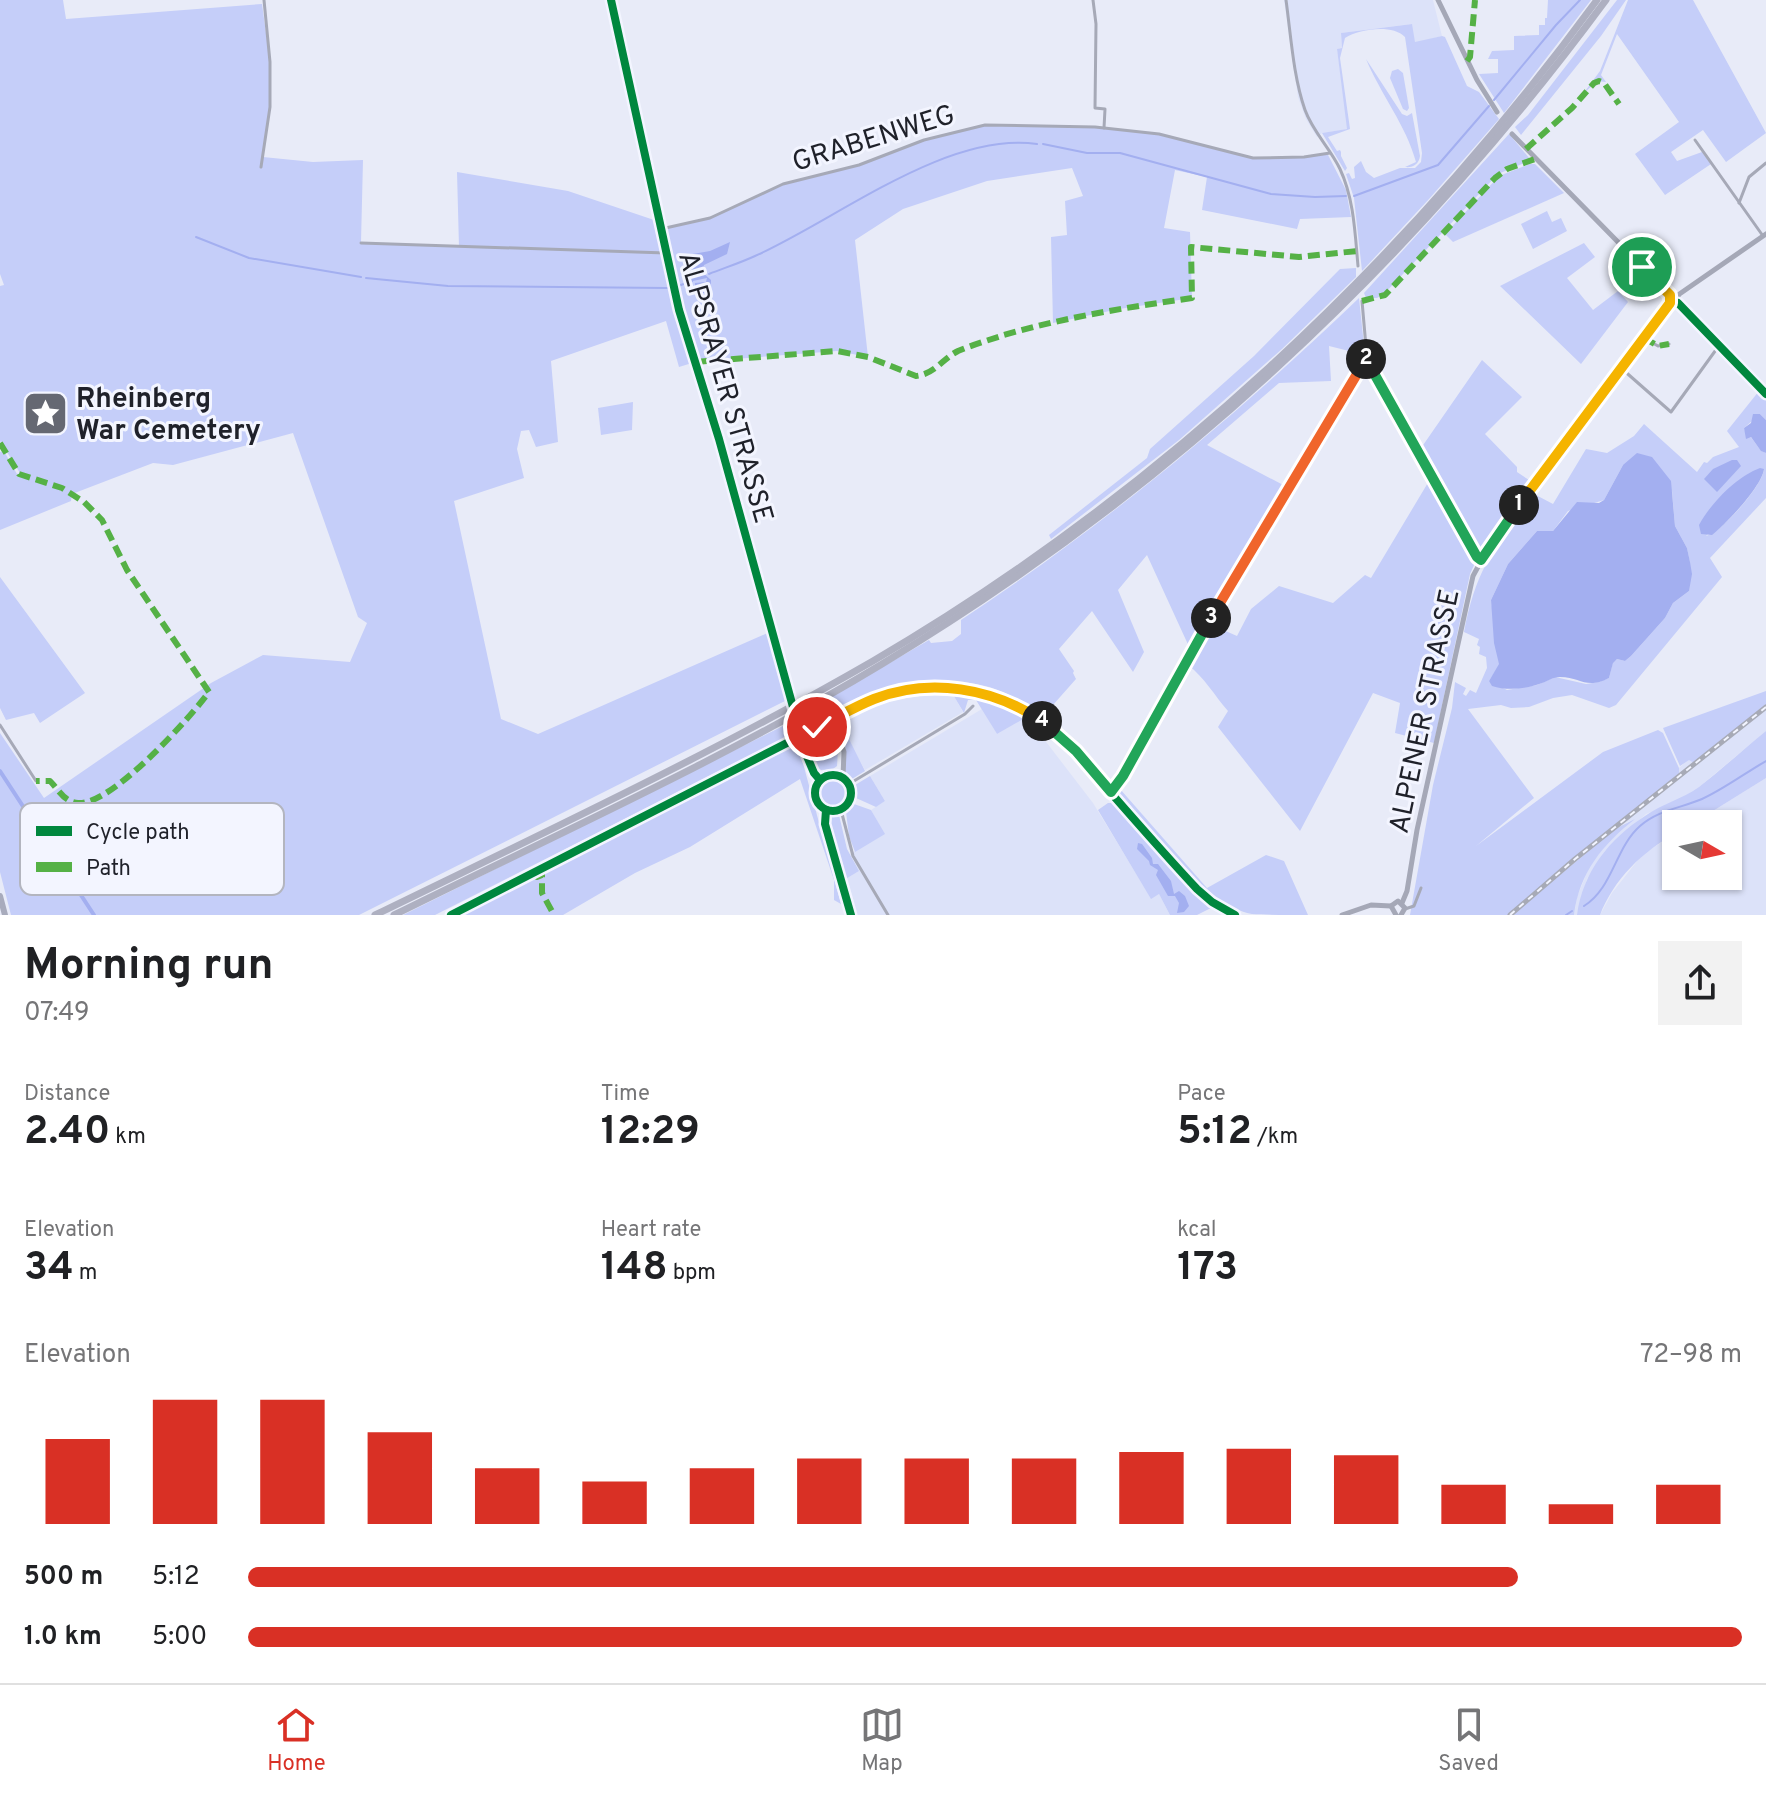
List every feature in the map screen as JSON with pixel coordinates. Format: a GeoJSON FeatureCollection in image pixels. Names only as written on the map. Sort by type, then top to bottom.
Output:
{"type":"FeatureCollection","features":[{"type":"Feature","properties":{"kind":"highway"},"geometry":{"type":"LineString","coordinates":[[375,915],[680,765],[800,702],[950,613],[1059,539],[1143,475],[1218,412],[1295,344],[1356,284],[1475,155],[1562,49],[1597,0]]}},
{"type":"Feature","properties":{"kind":"highway"},"geometry":{"type":"LineString","coordinates":[[394,915],[796,713],[881,665],[985,599],[1092,524],[1238,406],[1390,259],[1480,160],[1606,0]]}},
{"type":"Feature","properties":{"kind":"main road"},"geometry":{"type":"LineString","coordinates":[[0,896],[5,915]]}},
{"type":"Feature","properties":{"kind":"street"},"geometry":{"type":"LineString","coordinates":[[261,167],[270,107],[270,62],[264,0]]}},
{"type":"Feature","properties":{"kind":"street","name":"ALPSRAYER STRASSE"},"geometry":{"type":"LineString","coordinates":[[611,0],[687,337],[719,439],[802,741],[810,766],[820,780],[816,798],[826,810],[825,824],[851,915]]}},
{"type":"Feature","properties":{"kind":"street"},"geometry":{"type":"LineString","coordinates":[[1093,0],[1096,24],[1095,108],[1105,109],[1104,128]]}},
{"type":"Feature","properties":{"kind":"street"},"geometry":{"type":"LineString","coordinates":[[1286,0],[1302,100],[1308,117],[1340,169],[1349,193],[1358,266]]}},
{"type":"Feature","properties":{"kind":"street"},"geometry":{"type":"LineString","coordinates":[[1438,0],[1477,80],[1497,112]]}},
{"type":"Feature","properties":{"kind":"street","name":"GRABENWEG"},"geometry":{"type":"LineString","coordinates":[[661,229],[710,218],[783,184],[859,165],[924,140],[985,125],[1104,128],[1159,134],[1253,158],[1330,153]]}},
{"type":"Feature","properties":{"kind":"street"},"geometry":{"type":"LineString","coordinates":[[1512,134],[1670,295],[1670,303],[1678,303]]}},
{"type":"Feature","properties":{"kind":"street"},"geometry":{"type":"LineString","coordinates":[[1670,295],[1678,295],[1764,235],[1695,140]]}},
{"type":"Feature","properties":{"kind":"street"},"geometry":{"type":"LineString","coordinates":[[1739,203],[1749,177],[1766,163]]}},
{"type":"Feature","properties":{"kind":"street"},"geometry":{"type":"LineString","coordinates":[[361,243],[666,253]]}},
{"type":"Feature","properties":{"kind":"street"},"geometry":{"type":"LineString","coordinates":[[1678,295],[1678,303],[1766,394]]}},
{"type":"Feature","properties":{"kind":"street"},"geometry":{"type":"LineString","coordinates":[[1362,301],[1367,358],[1474,553],[1481,560]]}},
{"type":"Feature","properties":{"kind":"street","name":"ALPENER STRASSE"},"geometry":{"type":"LineString","coordinates":[[1401,910],[1467,595],[1481,560],[1493,539],[1670,303]]}},
{"type":"Feature","properties":{"kind":"street"},"geometry":{"type":"LineString","coordinates":[[1644,338],[1658,346],[1669,344]]}},
{"type":"Feature","properties":{"kind":"street"},"geometry":{"type":"LineString","coordinates":[[1621,368],[1671,412],[1718,347]]}},
{"type":"Feature","properties":{"kind":"street"},"geometry":{"type":"LineString","coordinates":[[1111,792],[1123,776],[1247,554],[1367,358]]}},
{"type":"Feature","properties":{"kind":"street"},"geometry":{"type":"LineString","coordinates":[[451,915],[873,699],[918,688],[944,687],[981,693],[1022,708],[1045,723],[1076,751],[1201,893],[1235,915]]}},
{"type":"Feature","properties":{"kind":"street"},"geometry":{"type":"LineString","coordinates":[[849,784],[965,714],[973,706]]}},
{"type":"Feature","properties":{"kind":"street"},"geometry":{"type":"LineString","coordinates":[[834,719],[844,752],[840,776]]}},
{"type":"Feature","properties":{"kind":"street"},"geometry":{"type":"LineString","coordinates":[[827,722],[842,748],[840,776]]}},
{"type":"Feature","properties":{"kind":"street"},"geometry":{"type":"LineString","coordinates":[[0,725],[36,781]]}},
{"type":"Feature","properties":{"kind":"street"},"geometry":{"type":"LineString","coordinates":[[840,776],[849,784],[850,799],[841,810]]}},
{"type":"Feature","properties":{"kind":"street"},"geometry":{"type":"LineString","coordinates":[[820,780],[840,776]]}},
{"type":"Feature","properties":{"kind":"street"},"geometry":{"type":"LineString","coordinates":[[826,810],[841,810]]}},
{"type":"Feature","properties":{"kind":"street"},"geometry":{"type":"LineString","coordinates":[[841,810],[850,850],[888,915]]}},
{"type":"Feature","properties":{"kind":"street"},"geometry":{"type":"LineString","coordinates":[[1342,915],[1371,905],[1401,910],[1414,906],[1421,888]]}},
{"type":"Feature","properties":{"kind":"street"},"geometry":{"type":"LineString","coordinates":[[1391,906],[1396,902],[1401,910]]}},
{"type":"Feature","properties":{"kind":"shaded area"},"geometry":{"type":"Polygon","coordinates":[[[0,0],[63,0],[66,19],[262,4],[270,62],[270,107],[263,157],[313,162],[363,160],[361,242],[459,247],[457,172],[568,191],[657,221],[668,285],[692,363],[679,367],[666,321],[551,361],[558,442],[536,447],[529,430],[521,431],[517,449],[524,478],[454,501],[501,719],[538,734],[772,631],[785,701],[359,915],[11,915],[0,872],[0,733],[44,798],[211,683],[263,655],[350,662],[367,623],[358,617],[293,433],[173,465],[153,463],[72,494],[71,501],[0,530],[0,452],[4,451],[17,474],[20,473],[0,441],[0,286],[4,285],[0,274],[0,0]]]}},
{"type":"Feature","properties":{"kind":"shaded area"},"geometry":{"type":"Polygon","coordinates":[[[1284,0],[1433,0],[1442,36],[1415,43],[1411,24],[1341,33],[1342,48],[1337,49],[1348,129],[1322,133],[1317,137],[1298,97],[1284,0]]]}},
{"type":"Feature","properties":{"kind":"shaded area"},"geometry":{"type":"Polygon","coordinates":[[[1548,0],[1591,0],[1504,113],[1479,74],[1498,73],[1498,59],[1488,59],[1492,51],[1514,50],[1514,36],[1539,35],[1539,25],[1545,25],[1547,18],[1548,0]]]}},
{"type":"Feature","properties":{"kind":"shaded area"},"geometry":{"type":"Polygon","coordinates":[[[1617,0],[1626,0],[1521,135],[1515,127],[1528,115],[1617,0]]]}},
{"type":"Feature","properties":{"kind":"shaded area"},"geometry":{"type":"Polygon","coordinates":[[[1628,0],[1693,0],[1766,133],[1726,162],[1703,130],[1671,152],[1677,161],[1702,152],[1711,164],[1665,195],[1635,154],[1679,122],[1617,34],[1601,75],[1606,82],[1597,81],[1583,94],[1600,71],[1628,0]]]}},
{"type":"Feature","properties":{"kind":"shaded area"},"geometry":{"type":"Polygon","coordinates":[[[1412,24],[1415,42],[1445,37],[1467,86],[1479,92],[1499,119],[1362,271],[1354,198],[1346,174],[1355,178],[1354,167],[1361,161],[1366,172],[1374,178],[1400,168],[1415,168],[1421,162],[1422,153],[1405,37],[1384,29],[1359,32],[1345,38],[1340,58],[1350,129],[1328,137],[1341,152],[1347,168],[1345,171],[1322,133],[1347,129],[1337,49],[1342,48],[1341,33],[1412,24]]]}},
{"type":"Feature","properties":{"kind":"shaded area"},"geometry":{"type":"Polygon","coordinates":[[[1366,59],[1402,114],[1407,116],[1412,113],[1420,156],[1418,161],[1413,166],[1405,167],[1416,162],[1412,148],[1366,59]]]}},
{"type":"Feature","properties":{"kind":"shaded area"},"geometry":{"type":"Polygon","coordinates":[[[1398,69],[1403,73],[1407,111],[1403,109],[1390,78],[1392,71],[1398,69]]]}},
{"type":"Feature","properties":{"kind":"shaded area"},"geometry":{"type":"Polygon","coordinates":[[[985,125],[1095,127],[1159,134],[1253,158],[1304,157],[1327,153],[1346,190],[1351,217],[1300,219],[1297,229],[1202,210],[1207,177],[1175,170],[1164,228],[1190,232],[1192,298],[1053,323],[1051,237],[1067,235],[1065,201],[1083,196],[1072,168],[987,181],[903,209],[855,240],[868,357],[837,351],[695,362],[661,229],[710,218],[783,184],[859,165],[924,140],[985,125]]]}},
{"type":"Feature","properties":{"kind":"shaded area"},"geometry":{"type":"Polygon","coordinates":[[[1509,134],[1529,161],[1498,174],[1384,294],[1366,298],[1364,293],[1509,134]]]}},
{"type":"Feature","properties":{"kind":"shaded area"},"geometry":{"type":"Polygon","coordinates":[[[1535,164],[1564,193],[1453,242],[1445,234],[1499,176],[1535,164]]]}},
{"type":"Feature","properties":{"kind":"shaded area"},"geometry":{"type":"Polygon","coordinates":[[[1547,211],[1552,222],[1561,218],[1567,231],[1533,249],[1521,224],[1547,211]]]}},
{"type":"Feature","properties":{"kind":"shaded area"},"geometry":{"type":"Polygon","coordinates":[[[730,242],[727,254],[704,265],[702,272],[711,280],[711,290],[699,295],[695,293],[695,283],[706,282],[707,278],[688,282],[689,273],[681,272],[687,269],[682,259],[730,242]]]}},
{"type":"Feature","properties":{"kind":"shaded area"},"geometry":{"type":"Polygon","coordinates":[[[1584,243],[1595,257],[1567,278],[1593,310],[1618,291],[1628,302],[1581,364],[1500,286],[1584,243]]]}},
{"type":"Feature","properties":{"kind":"shaded area"},"geometry":{"type":"Polygon","coordinates":[[[1356,268],[1356,277],[1282,349],[1179,440],[1051,539],[1049,535],[1147,458],[1150,449],[1254,356],[1340,269],[1356,268]]]}},
{"type":"Feature","properties":{"kind":"shaded area"},"geometry":{"type":"Polygon","coordinates":[[[1359,298],[1365,355],[1329,346],[1331,381],[1279,383],[1207,445],[1287,487],[1191,651],[1147,555],[1118,590],[1144,652],[1133,672],[1092,611],[1059,649],[1076,679],[1045,714],[989,687],[941,682],[917,684],[869,696],[803,728],[800,715],[929,640],[931,643],[952,641],[961,634],[961,620],[1118,508],[1168,468],[1265,385],[1359,298]]]}},
{"type":"Feature","properties":{"kind":"shaded area"},"geometry":{"type":"Polygon","coordinates":[[[1482,360],[1522,397],[1485,434],[1517,467],[1517,472],[1532,482],[1478,555],[1419,451],[1482,360]]]}},
{"type":"Feature","properties":{"kind":"shaded area"},"geometry":{"type":"Polygon","coordinates":[[[1759,391],[1766,397],[1766,420],[1760,414],[1744,428],[1746,434],[1766,453],[1766,498],[1710,558],[1722,577],[1616,705],[1609,708],[1572,695],[1529,707],[1501,705],[1468,709],[1534,798],[1476,846],[1603,752],[1658,730],[1663,733],[1679,768],[1679,775],[1508,915],[1410,915],[1455,682],[1466,688],[1463,694],[1466,696],[1470,690],[1476,693],[1487,668],[1486,657],[1479,654],[1479,639],[1464,632],[1481,574],[1498,543],[1534,494],[1553,504],[1586,449],[1607,453],[1634,436],[1644,424],[1697,472],[1704,462],[1739,447],[1727,431],[1759,391]],[[1623,465],[1604,500],[1568,511],[1553,531],[1537,531],[1508,564],[1491,600],[1500,664],[1489,681],[1507,690],[1537,685],[1555,677],[1586,684],[1609,678],[1613,662],[1617,659],[1625,661],[1631,656],[1665,618],[1673,603],[1689,591],[1690,563],[1687,548],[1675,526],[1672,491],[1623,465]],[[1764,469],[1706,536],[1722,526],[1741,507],[1757,486],[1764,469]]]}},
{"type":"Feature","properties":{"kind":"shaded area"},"geometry":{"type":"Polygon","coordinates":[[[633,402],[632,430],[601,435],[598,408],[633,402]]]}},
{"type":"Feature","properties":{"kind":"shaded area"},"geometry":{"type":"Polygon","coordinates":[[[1753,414],[1760,414],[1766,420],[1766,453],[1751,437],[1746,439],[1744,428],[1751,423],[1753,414]]]}},
{"type":"Feature","properties":{"kind":"shaded area"},"geometry":{"type":"Polygon","coordinates":[[[1637,453],[1652,457],[1671,481],[1675,526],[1687,548],[1692,574],[1689,591],[1673,603],[1665,618],[1631,656],[1625,661],[1617,659],[1613,663],[1609,678],[1589,683],[1560,677],[1524,688],[1492,686],[1489,681],[1499,664],[1491,600],[1508,564],[1537,531],[1553,531],[1577,502],[1599,503],[1604,500],[1623,465],[1637,453]]]}},
{"type":"Feature","properties":{"kind":"shaded area"},"geometry":{"type":"Polygon","coordinates":[[[1737,460],[1741,466],[1717,492],[1704,479],[1713,469],[1737,460]]]}},
{"type":"Feature","properties":{"kind":"shaded area"},"geometry":{"type":"Polygon","coordinates":[[[1760,468],[1764,469],[1757,485],[1735,513],[1712,535],[1701,534],[1699,525],[1717,500],[1733,484],[1760,468]]]}},
{"type":"Feature","properties":{"kind":"shaded area"},"geometry":{"type":"Polygon","coordinates":[[[1429,481],[1475,563],[1470,574],[1434,743],[1395,733],[1400,703],[1373,693],[1300,831],[1218,727],[1228,711],[1188,665],[1212,625],[1237,636],[1251,609],[1279,586],[1333,603],[1365,575],[1371,578],[1429,481]]]}},
{"type":"Feature","properties":{"kind":"shaded area"},"geometry":{"type":"Polygon","coordinates":[[[0,577],[85,693],[40,723],[34,713],[6,720],[0,708],[0,577]]]}},
{"type":"Feature","properties":{"kind":"shaded area"},"geometry":{"type":"Polygon","coordinates":[[[1766,691],[1766,705],[1694,763],[1689,760],[1680,766],[1663,728],[1766,691]]]}},
{"type":"Feature","properties":{"kind":"shaded area"},"geometry":{"type":"Polygon","coordinates":[[[922,693],[952,693],[963,712],[865,770],[842,729],[843,721],[891,699],[922,693]]]}},
{"type":"Feature","properties":{"kind":"shaded area"},"geometry":{"type":"Polygon","coordinates":[[[952,693],[993,702],[1027,717],[997,734],[976,700],[968,700],[964,713],[952,693]]]}},
{"type":"Feature","properties":{"kind":"shaded area"},"geometry":{"type":"Polygon","coordinates":[[[1766,705],[1766,731],[1699,787],[1677,801],[1646,814],[1605,851],[1587,879],[1577,915],[1574,915],[1577,897],[1590,865],[1631,820],[1615,829],[1512,915],[1508,915],[1678,775],[1679,768],[1689,759],[1694,763],[1766,705]]]}},
{"type":"Feature","properties":{"kind":"shaded area"},"geometry":{"type":"Polygon","coordinates":[[[982,709],[997,734],[1027,717],[1093,803],[1151,898],[1159,894],[1170,915],[855,915],[844,880],[859,871],[850,854],[884,834],[871,810],[885,801],[870,776],[982,709]]]}},
{"type":"Feature","properties":{"kind":"shaded area"},"geometry":{"type":"Polygon","coordinates":[[[791,722],[794,733],[435,915],[403,915],[791,722]]]}},
{"type":"Feature","properties":{"kind":"shaded area"},"geometry":{"type":"Polygon","coordinates":[[[842,725],[865,771],[852,779],[845,771],[846,749],[839,727],[842,725]]]}},
{"type":"Feature","properties":{"kind":"shaded area"},"geometry":{"type":"Polygon","coordinates":[[[1766,731],[1766,778],[1715,810],[1662,810],[1662,842],[1621,878],[1600,915],[1577,915],[1585,885],[1609,846],[1632,825],[1699,787],[1766,731]]]}},
{"type":"Feature","properties":{"kind":"shaded area"},"geometry":{"type":"Polygon","coordinates":[[[818,732],[829,734],[838,750],[837,766],[833,769],[821,770],[811,762],[804,739],[818,732]]]}},
{"type":"Feature","properties":{"kind":"shaded area"},"geometry":{"type":"Polygon","coordinates":[[[797,741],[841,904],[834,900],[834,880],[800,779],[690,847],[635,873],[563,915],[461,915],[797,741]]]}},
{"type":"Feature","properties":{"kind":"shaded area"},"geometry":{"type":"Polygon","coordinates":[[[870,776],[885,801],[876,807],[856,798],[855,785],[870,776]]]}},
{"type":"Feature","properties":{"kind":"shaded area"},"geometry":{"type":"Polygon","coordinates":[[[833,778],[844,782],[848,793],[844,804],[833,808],[822,804],[818,793],[822,782],[833,778]]]}},
{"type":"Feature","properties":{"kind":"shaded area"},"geometry":{"type":"Polygon","coordinates":[[[1766,778],[1766,915],[1600,915],[1612,893],[1642,855],[1662,842],[1662,890],[1742,890],[1742,810],[1715,810],[1766,778]]]}},
{"type":"Feature","properties":{"kind":"shaded area"},"geometry":{"type":"Polygon","coordinates":[[[1120,789],[1207,888],[1266,855],[1284,861],[1308,915],[1252,914],[1215,896],[1162,845],[1119,792],[1120,789]]]}},
{"type":"Feature","properties":{"kind":"shaded area"},"geometry":{"type":"Polygon","coordinates":[[[1108,803],[1114,803],[1121,809],[1198,894],[1227,915],[1211,908],[1197,915],[1170,915],[1159,894],[1151,899],[1098,810],[1108,803]]]}},
{"type":"Feature","properties":{"kind":"shaded area"},"geometry":{"type":"Polygon","coordinates":[[[854,804],[871,810],[885,834],[855,852],[846,812],[854,804]]]}},
{"type":"Feature","properties":{"kind":"shaded area"},"geometry":{"type":"Polygon","coordinates":[[[839,815],[847,849],[859,871],[844,880],[828,823],[828,818],[839,815]]]}},
{"type":"Feature","properties":{"kind":"shaded area"},"geometry":{"type":"Polygon","coordinates":[[[1635,819],[1594,861],[1581,886],[1574,915],[1512,915],[1615,829],[1635,819]]]}},
{"type":"Feature","properties":{"kind":"shaded area"},"geometry":{"type":"Polygon","coordinates":[[[1138,843],[1152,858],[1153,864],[1158,864],[1171,881],[1174,894],[1179,891],[1185,896],[1189,906],[1184,912],[1177,913],[1179,903],[1175,896],[1168,896],[1156,875],[1158,870],[1137,849],[1138,843]]]}},
{"type":"Feature","properties":{"kind":"waterway"},"geometry":{"type":"LineString","coordinates":[[1494,100],[1580,0]]}},
{"type":"Feature","properties":{"kind":"waterway"},"geometry":{"type":"LineString","coordinates":[[1354,196],[1438,165],[1489,106]]}},
{"type":"Feature","properties":{"kind":"waterway"},"geometry":{"type":"LineString","coordinates":[[709,274],[749,259],[929,164],[966,151],[1002,144],[1037,144]]}},
{"type":"Feature","properties":{"kind":"waterway"},"geometry":{"type":"LineString","coordinates":[[1043,144],[1087,153],[1120,153],[1271,194],[1346,196]]}},
{"type":"Feature","properties":{"kind":"waterway"},"geometry":{"type":"LineString","coordinates":[[196,237],[249,258],[361,277]]}},
{"type":"Feature","properties":{"kind":"waterway"},"geometry":{"type":"LineString","coordinates":[[366,278],[448,286],[667,288]]}},
{"type":"Feature","properties":{"kind":"waterway"},"geometry":{"type":"LineString","coordinates":[[678,286],[692,281]]}},
{"type":"Feature","properties":{"kind":"waterway"},"geometry":{"type":"LineString","coordinates":[[1584,906],[1601,889],[1625,845],[1640,826],[1662,813],[1710,795],[1766,761]]}},
{"type":"Feature","properties":{"kind":"waterway"},"geometry":{"type":"LineString","coordinates":[[0,771],[21,803]]}},
{"type":"Feature","properties":{"kind":"waterway"},"geometry":{"type":"LineString","coordinates":[[81,895],[94,915]]}},
{"type":"Feature","properties":{"kind":"waterway"},"geometry":{"type":"LineString","coordinates":[[1566,915],[1572,911]]}},
{"type":"Feature","properties":{"kind":"railway"},"geometry":{"type":"LineString","coordinates":[[1510,915],[1575,859],[1766,707]]}},
{"type":"Feature","properties":{"kind":"marked path"},"geometry":{"type":"LineString","coordinates":[[1467,61],[1470,57],[1475,0]]}},
{"type":"Feature","properties":{"kind":"marked path"},"geometry":{"type":"LineString","coordinates":[[1526,149],[1572,108],[1594,83],[1604,83],[1619,104]]}},
{"type":"Feature","properties":{"kind":"marked path"},"geometry":{"type":"LineString","coordinates":[[1362,301],[1385,295],[1495,178],[1507,169],[1535,159]]}},
{"type":"Feature","properties":{"kind":"marked path"},"geometry":{"type":"LineString","coordinates":[[695,362],[837,351],[868,357],[916,376],[928,372],[958,351],[1004,335],[1098,313],[1192,298],[1191,247],[1299,257],[1357,251]]}},
{"type":"Feature","properties":{"kind":"marked path"},"geometry":{"type":"LineString","coordinates":[[1644,338],[1658,346],[1669,344]]}},
{"type":"Feature","properties":{"kind":"marked path"},"geometry":{"type":"LineString","coordinates":[[0,443],[19,474],[62,488],[84,502],[102,520],[127,570],[209,692],[149,758],[110,791],[78,803],[65,798],[50,781],[36,781]]}},
{"type":"Feature","properties":{"kind":"marked path"},"geometry":{"type":"LineString","coordinates":[[535,873],[537,877],[542,875],[542,893],[554,915]]}},
{"type":"Feature","properties":{"kind":"cycle path"},"geometry":{"type":"LineString","coordinates":[[611,0],[679,310],[719,439],[806,754],[820,780]]}},
{"type":"Feature","properties":{"kind":"cycle path"},"geometry":{"type":"LineString","coordinates":[[1678,303],[1766,394]]}},
{"type":"Feature","properties":{"kind":"cycle path"},"geometry":{"type":"LineString","coordinates":[[451,915],[873,699],[924,689],[949,689],[997,698],[1041,721],[1075,750],[1197,889],[1235,915]]}},
{"type":"Feature","properties":{"kind":"cycle path"},"geometry":{"type":"LineString","coordinates":[[833,775],[846,780],[851,793],[846,806],[833,811],[820,806],[815,793],[820,780],[833,775]]}},
{"type":"Feature","properties":{"kind":"cycle path"},"geometry":{"type":"LineString","coordinates":[[826,810],[825,824],[851,915]]}},
{"type":"Feature","properties":{"kind":"place","name":"Rheinberg War Cemetery"},"geometry":{"type":"Point","coordinates":[45,413]}},
{"type":"Feature","properties":{"kind":"route"},"geometry":{"type":"LineString","coordinates":[[817,727],[873,699],[895,692],[944,687],[981,693],[1022,708],[1045,723],[1076,751],[1111,792],[1123,776],[1247,554],[1367,358],[1474,553],[1481,560],[1493,539],[1670,303],[1670,295],[1642,267]]}}]}
